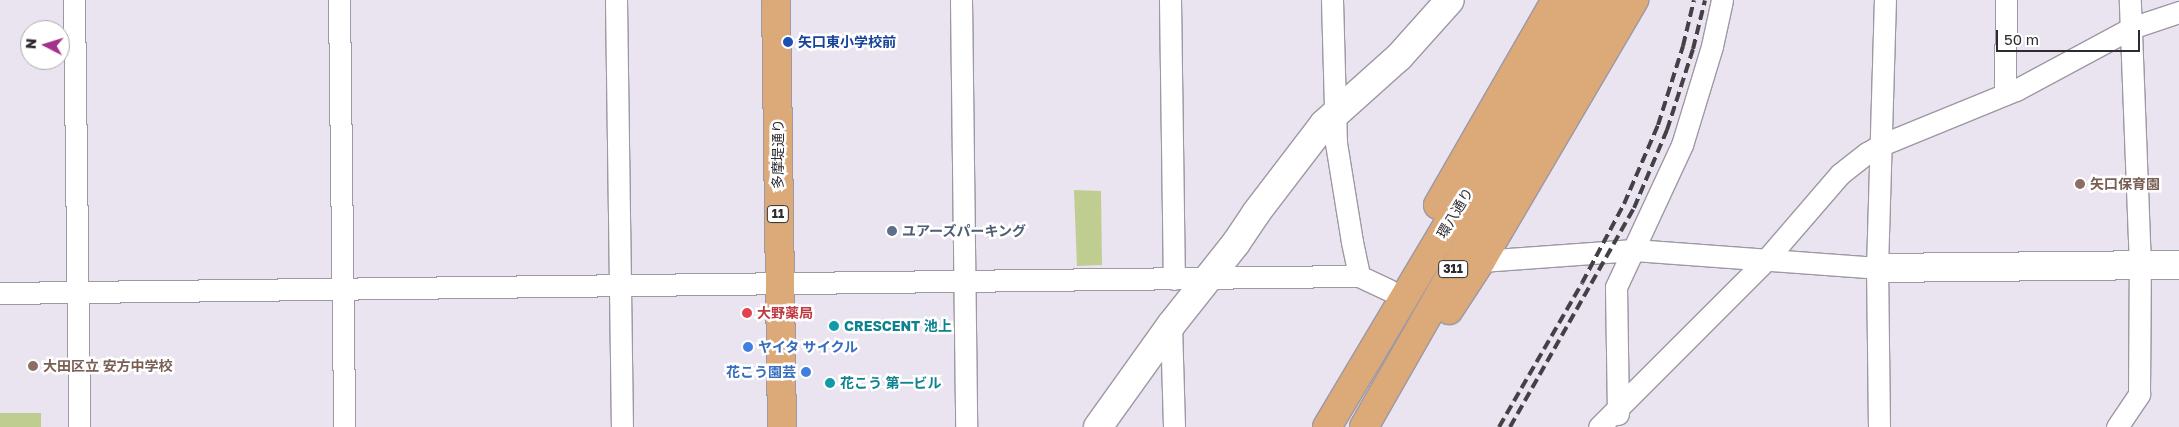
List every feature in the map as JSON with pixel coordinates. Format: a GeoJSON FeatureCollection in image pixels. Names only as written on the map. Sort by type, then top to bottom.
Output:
{"type":"FeatureCollection","features":[{"type":"Feature","properties":{"kind":"main road","name":"多摩堤通り"},"geometry":{"type":"LineString","coordinates":[[776,0],[778,284],[782,427]]}},
{"type":"Feature","properties":{"kind":"main road"},"geometry":{"type":"LineString","coordinates":[[1360,373],[1390,290],[1556,0]]}},
{"type":"Feature","properties":{"kind":"main road","name":"環八通り"},"geometry":{"type":"LineString","coordinates":[[1328,427],[1582,0]]}},
{"type":"Feature","properties":{"kind":"main road","name":"環八通り"},"geometry":{"type":"LineString","coordinates":[[1364,427],[1608,0]]}},
{"type":"Feature","properties":{"kind":"main road"},"geometry":{"type":"LineString","coordinates":[[1384,389],[1417,358],[1482,261],[1634,0]]}},
{"type":"Feature","properties":{"kind":"street"},"geometry":{"type":"LineString","coordinates":[[74,0],[80,427]]}},
{"type":"Feature","properties":{"kind":"street"},"geometry":{"type":"LineString","coordinates":[[339,0],[344,427]]}},
{"type":"Feature","properties":{"kind":"street"},"geometry":{"type":"LineString","coordinates":[[616,0],[622,427]]}},
{"type":"Feature","properties":{"kind":"street"},"geometry":{"type":"LineString","coordinates":[[961,0],[966,427]]}},
{"type":"Feature","properties":{"kind":"street"},"geometry":{"type":"LineString","coordinates":[[1170,0],[1174,279]]}},
{"type":"Feature","properties":{"kind":"street"},"geometry":{"type":"LineString","coordinates":[[1332,0],[1336,143],[1359,276]]}},
{"type":"Feature","properties":{"kind":"street"},"geometry":{"type":"LineString","coordinates":[[1098,427],[1206,278],[1236,243],[1324,124],[1399,57],[1450,0]]}},
{"type":"Feature","properties":{"kind":"street"},"geometry":{"type":"LineString","coordinates":[[1618,417],[1616,287],[1682,145],[1712,46],[1722,0]]}},
{"type":"Feature","properties":{"kind":"street"},"geometry":{"type":"LineString","coordinates":[[1879,427],[1877,268],[1885,0]]}},
{"type":"Feature","properties":{"kind":"street"},"geometry":{"type":"LineString","coordinates":[[2005,94],[2006,0]]}},
{"type":"Feature","properties":{"kind":"street"},"geometry":{"type":"LineString","coordinates":[[2117,427],[2139,394],[2140,266],[2130,0]]}},
{"type":"Feature","properties":{"kind":"street"},"geometry":{"type":"LineString","coordinates":[[1600,427],[1618,417],[1765,261],[1840,174],[1867,153],[1881,145],[2005,94],[2131,28],[2179,12]]}},
{"type":"Feature","properties":{"kind":"street"},"geometry":{"type":"LineString","coordinates":[[1482,261],[1634,250],[1877,268],[2179,265]]}},
{"type":"Feature","properties":{"kind":"street"},"geometry":{"type":"LineString","coordinates":[[0,293],[1359,276],[1390,290]]}},
{"type":"Feature","properties":{"kind":"street"},"geometry":{"type":"LineString","coordinates":[[1171,325],[1174,427]]}},
{"type":"Feature","properties":{"kind":"green space"},"geometry":{"type":"Polygon","coordinates":[[[1074,190],[1101,191],[1102,265],[1077,266],[1074,190]]]}},
{"type":"Feature","properties":{"kind":"green space"},"geometry":{"type":"Polygon","coordinates":[[[0,413],[41,413],[41,427],[0,427],[0,413]]]}},
{"type":"Feature","properties":{"kind":"railway"},"geometry":{"type":"LineString","coordinates":[[1499,427],[1582,283],[1624,204],[1658,125],[1683,46],[1694,0]]}},
{"type":"Feature","properties":{"kind":"railway"},"geometry":{"type":"LineString","coordinates":[[1510,427],[1634,208],[1667,130],[1693,49],[1705,0]]}},
{"type":"Feature","properties":{"kind":"place","name":"矢口東小学校前"},"geometry":{"type":"Point","coordinates":[788,42]}},
{"type":"Feature","properties":{"kind":"place","name":"矢口保育園"},"geometry":{"type":"Point","coordinates":[2080,184]}},
{"type":"Feature","properties":{"kind":"place","name":"ユアーズパーキング"},"geometry":{"type":"Point","coordinates":[892,231]}},
{"type":"Feature","properties":{"kind":"place","name":"大野薬局"},"geometry":{"type":"Point","coordinates":[747,313]}},
{"type":"Feature","properties":{"kind":"place","name":"CRESCENT 池上"},"geometry":{"type":"Point","coordinates":[834,326]}},
{"type":"Feature","properties":{"kind":"place","name":"ヤイタ サイクル"},"geometry":{"type":"Point","coordinates":[748,347]}},
{"type":"Feature","properties":{"kind":"place","name":"大田区立 安方中学校"},"geometry":{"type":"Point","coordinates":[33,366]}},
{"type":"Feature","properties":{"kind":"place","name":"花こう園芸"},"geometry":{"type":"Point","coordinates":[806,372]}},
{"type":"Feature","properties":{"kind":"place","name":"花こう 第一ビル"},"geometry":{"type":"Point","coordinates":[830,383]}}]}
